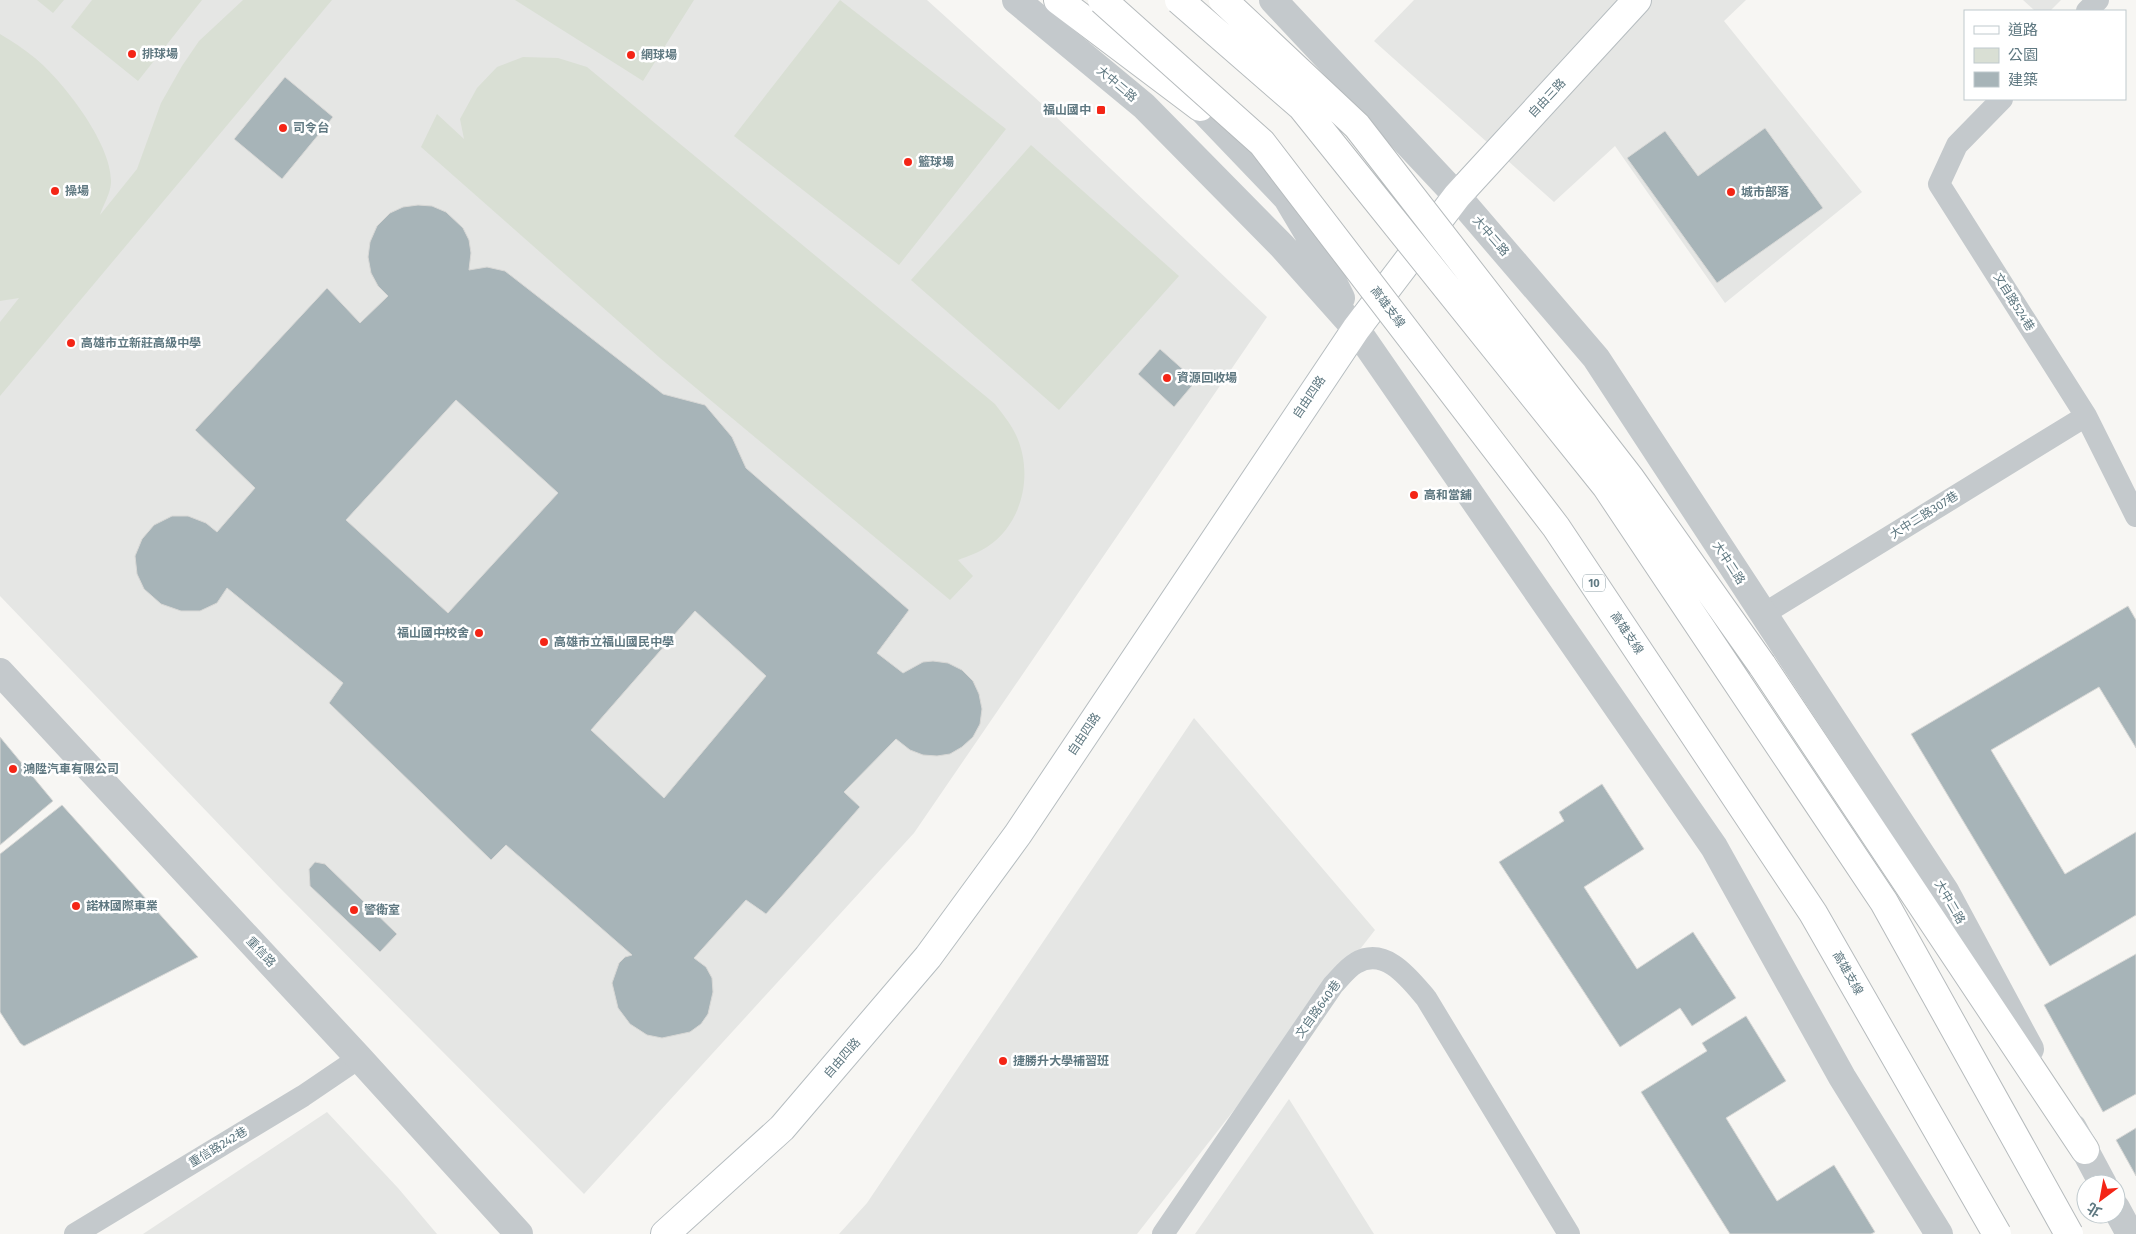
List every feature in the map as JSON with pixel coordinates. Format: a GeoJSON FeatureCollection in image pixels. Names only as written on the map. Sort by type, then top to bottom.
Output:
{"type":"FeatureCollection","features":[{"type":"Feature","properties":{"kind":"main road"},"geometry":{"type":"LineString","coordinates":[[1058,0],[1200,107]]}},
{"type":"Feature","properties":{"kind":"main road","name":"高雄支線"},"geometry":{"type":"LineString","coordinates":[[1102,0],[1262,143],[1556,527],[1813,913],[1997,1234]]}},
{"type":"Feature","properties":{"kind":"main road"},"geometry":{"type":"LineString","coordinates":[[1179,0],[1302,107],[1606,486],[1884,902],[2069,1234]]}},
{"type":"Feature","properties":{"kind":"main road"},"geometry":{"type":"LineString","coordinates":[[1223,0],[1357,126],[1630,478],[1762,666],[2085,1150]]}},
{"type":"Feature","properties":{"kind":"main road","name":"自由三路"},"geometry":{"type":"LineString","coordinates":[[1457,196],[1637,0]]}},
{"type":"Feature","properties":{"kind":"main road","name":"自由四路"},"geometry":{"type":"LineString","coordinates":[[665,1234],[782,1128],[928,957],[1018,834],[1356,329],[1457,196]]}},
{"type":"Feature","properties":{"kind":"street","name":"大中二路"},"geometry":{"type":"LineString","coordinates":[[1016,0],[1144,106],[1282,246],[1356,329],[1714,847],[1842,1077],[1939,1234]]}},
{"type":"Feature","properties":{"kind":"street","name":"大中二路"},"geometry":{"type":"LineString","coordinates":[[1080,0],[1200,107],[1288,198],[1312,240],[1356,329]]}},
{"type":"Feature","properties":{"kind":"street","name":"大中二路"},"geometry":{"type":"LineString","coordinates":[[1273,0],[1457,196],[1596,358],[1762,615],[1945,891],[2098,1174]]}},
{"type":"Feature","properties":{"kind":"street","name":"重信路"},"geometry":{"type":"LineString","coordinates":[[0,672],[359,1058],[519,1234]]}},
{"type":"Feature","properties":{"kind":"lane"},"geometry":{"type":"LineString","coordinates":[[2088,10],[2098,0]]}},
{"type":"Feature","properties":{"kind":"lane","name":"文自路524巷"},"geometry":{"type":"LineString","coordinates":[[2001,100],[1956,145],[1939,184],[2086,416],[2136,515]]}},
{"type":"Feature","properties":{"kind":"lane","name":"大中二路307巷"},"geometry":{"type":"LineString","coordinates":[[1762,615],[2086,416]]}},
{"type":"Feature","properties":{"kind":"lane","name":"文自路640巷"},"geometry":{"type":"LineString","coordinates":[[1162,1234],[1333,985],[1355,964],[1367,958],[1379,957],[1406,976],[1426,998],[1569,1234]]}},
{"type":"Feature","properties":{"kind":"lane","name":"重信路242巷"},"geometry":{"type":"LineString","coordinates":[[75,1234],[303,1096],[359,1058]]}},
{"type":"Feature","properties":{"kind":"shaded area","name":"高雄市立福山國民中學"},"geometry":{"type":"Polygon","coordinates":[[[0,0],[927,0],[1053,114],[1267,317],[914,833],[584,1194],[279,887],[0,596],[0,0]]]}},
{"type":"Feature","properties":{"kind":"shaded area"},"geometry":{"type":"Polygon","coordinates":[[[1414,0],[1746,0],[1724,21],[1862,192],[1725,303],[1615,146],[1554,202],[1374,41],[1414,0]]]}},
{"type":"Feature","properties":{"kind":"shaded area"},"geometry":{"type":"Polygon","coordinates":[[[2023,0],[2061,0],[2051,10],[2034,10],[2023,0]]]}},
{"type":"Feature","properties":{"kind":"shaded area"},"geometry":{"type":"Polygon","coordinates":[[[1194,718],[1375,930],[1137,1234],[839,1234],[867,1203],[1194,718]]]}},
{"type":"Feature","properties":{"kind":"shaded area"},"geometry":{"type":"Polygon","coordinates":[[[1289,1099],[1374,1234],[1195,1234],[1289,1099]]]}},
{"type":"Feature","properties":{"kind":"shaded area"},"geometry":{"type":"Polygon","coordinates":[[[327,1112],[398,1188],[437,1234],[143,1234],[327,1112]]]}},
{"type":"Feature","properties":{"kind":"green space"},"geometry":{"type":"Polygon","coordinates":[[[37,0],[64,0],[53,13],[37,0]]]}},
{"type":"Feature","properties":{"kind":"green space","name":"排球場"},"geometry":{"type":"Polygon","coordinates":[[[92,0],[202,0],[138,81],[71,27],[92,0]]]}},
{"type":"Feature","properties":{"kind":"green space","name":"操場"},"geometry":{"type":"Polygon","coordinates":[[[243,0],[332,0],[0,396],[0,322],[19,298],[0,301],[0,34],[27,51],[46,68],[72,98],[95,133],[104,151],[111,183],[100,215],[137,169],[161,103],[182,66],[199,41],[243,0]]]}},
{"type":"Feature","properties":{"kind":"green space","name":"網球場"},"geometry":{"type":"Polygon","coordinates":[[[515,0],[694,0],[643,81],[515,0]]]}},
{"type":"Feature","properties":{"kind":"green space"},"geometry":{"type":"Polygon","coordinates":[[[840,0],[1006,129],[899,265],[734,136],[840,0]]]}},
{"type":"Feature","properties":{"kind":"green space"},"geometry":{"type":"Polygon","coordinates":[[[523,57],[558,58],[587,67],[995,404],[1013,429],[1021,448],[1024,463],[1022,495],[1010,524],[1000,537],[984,549],[958,560],[973,576],[950,600],[660,358],[421,147],[437,114],[464,139],[460,119],[477,88],[497,67],[523,57]]]}},
{"type":"Feature","properties":{"kind":"green space"},"geometry":{"type":"Polygon","coordinates":[[[1031,145],[1179,276],[1059,410],[911,280],[1031,145]]]}},
{"type":"Feature","properties":{"kind":"building","name":"司令台"},"geometry":{"type":"Polygon","coordinates":[[[285,77],[333,117],[282,179],[234,139],[285,77]]]}},
{"type":"Feature","properties":{"kind":"building","name":"城市部落"},"geometry":{"type":"Polygon","coordinates":[[[1765,128],[1823,208],[1717,283],[1627,158],[1665,131],[1698,176],[1765,128]]]}},
{"type":"Feature","properties":{"kind":"building","name":"福山國中校舍"},"geometry":{"type":"Polygon","coordinates":[[[432,206],[446,212],[463,228],[469,240],[471,253],[469,270],[487,267],[505,271],[663,394],[705,405],[732,437],[746,468],[909,610],[877,653],[903,673],[923,662],[948,663],[962,670],[973,681],[979,694],[982,709],[980,724],[973,737],[962,747],[950,754],[937,756],[923,755],[910,750],[896,739],[844,792],[860,807],[766,914],[746,900],[694,958],[706,967],[712,978],[713,992],[708,1014],[701,1024],[690,1032],[662,1038],[647,1035],[630,1024],[618,1008],[612,983],[619,963],[625,957],[632,955],[506,845],[491,860],[329,703],[343,683],[227,588],[217,603],[200,611],[181,611],[161,604],[144,589],[137,574],[135,556],[142,539],[154,525],[172,516],[188,516],[206,523],[217,532],[255,488],[195,430],[327,288],[360,323],[388,296],[378,286],[371,273],[368,257],[370,242],[377,226],[390,213],[403,207],[432,206]],[[456,400],[346,520],[448,613],[558,493],[456,400]],[[695,611],[591,730],[664,798],[766,676],[695,611]]]}},
{"type":"Feature","properties":{"kind":"building","name":"資源回收場"},"geometry":{"type":"Polygon","coordinates":[[[1160,349],[1196,381],[1174,407],[1138,374],[1160,349]]]}},
{"type":"Feature","properties":{"kind":"building"},"geometry":{"type":"Polygon","coordinates":[[[2128,606],[2136,620],[2136,748],[2099,687],[1991,750],[2065,874],[2136,832],[2136,915],[2050,966],[1911,734],[2128,606]]]}},
{"type":"Feature","properties":{"kind":"building","name":"鴻陞汽車有限公司"},"geometry":{"type":"Polygon","coordinates":[[[0,737],[53,801],[0,845],[0,737]]]}},
{"type":"Feature","properties":{"kind":"building"},"geometry":{"type":"Polygon","coordinates":[[[1602,784],[1644,849],[1584,887],[1637,969],[1693,932],[1736,998],[1692,1026],[1680,1008],[1620,1047],[1499,862],[1564,821],[1559,812],[1602,784]]]}},
{"type":"Feature","properties":{"kind":"building","name":"諾林國際車業"},"geometry":{"type":"Polygon","coordinates":[[[62,805],[198,957],[24,1046],[20,1043],[0,1012],[0,854],[62,805]]]}},
{"type":"Feature","properties":{"kind":"building","name":"警衛室"},"geometry":{"type":"Polygon","coordinates":[[[315,862],[325,864],[397,934],[380,952],[310,886],[309,869],[315,862]]]}},
{"type":"Feature","properties":{"kind":"building"},"geometry":{"type":"Polygon","coordinates":[[[2136,954],[2136,1094],[2103,1112],[2044,1005],[2136,954]]]}},
{"type":"Feature","properties":{"kind":"building"},"geometry":{"type":"Polygon","coordinates":[[[1746,1016],[1786,1081],[1726,1118],[1777,1201],[1834,1165],[1875,1232],[1871,1234],[1730,1234],[1641,1092],[1707,1051],[1702,1043],[1746,1016]]]}},
{"type":"Feature","properties":{"kind":"building"},"geometry":{"type":"Polygon","coordinates":[[[2136,1128],[2136,1176],[2116,1140],[2136,1128]]]}},
{"type":"Feature","properties":{"kind":"place","name":"排球場"},"geometry":{"type":"Point","coordinates":[132,54]}},
{"type":"Feature","properties":{"kind":"place","name":"網球場"},"geometry":{"type":"Point","coordinates":[631,55]}},
{"type":"Feature","properties":{"kind":"place","name":"福山國中"},"geometry":{"type":"Point","coordinates":[1101,110]}},
{"type":"Feature","properties":{"kind":"place","name":"司令台"},"geometry":{"type":"Point","coordinates":[283,128]}},
{"type":"Feature","properties":{"kind":"place","name":"籃球場"},"geometry":{"type":"Point","coordinates":[908,162]}},
{"type":"Feature","properties":{"kind":"place","name":"操場"},"geometry":{"type":"Point","coordinates":[55,191]}},
{"type":"Feature","properties":{"kind":"place","name":"城市部落"},"geometry":{"type":"Point","coordinates":[1731,192]}},
{"type":"Feature","properties":{"kind":"place","name":"高雄市立新莊高級中學"},"geometry":{"type":"Point","coordinates":[71,343]}},
{"type":"Feature","properties":{"kind":"place","name":"資源回收場"},"geometry":{"type":"Point","coordinates":[1167,378]}},
{"type":"Feature","properties":{"kind":"place","name":"高和當舖"},"geometry":{"type":"Point","coordinates":[1414,495]}},
{"type":"Feature","properties":{"kind":"place","name":"福山國中校舍"},"geometry":{"type":"Point","coordinates":[479,633]}},
{"type":"Feature","properties":{"kind":"place","name":"高雄市立福山國民中學"},"geometry":{"type":"Point","coordinates":[544,642]}},
{"type":"Feature","properties":{"kind":"place","name":"鴻陞汽車有限公司"},"geometry":{"type":"Point","coordinates":[13,769]}},
{"type":"Feature","properties":{"kind":"place","name":"諾林國際車業"},"geometry":{"type":"Point","coordinates":[76,906]}},
{"type":"Feature","properties":{"kind":"place","name":"警衛室"},"geometry":{"type":"Point","coordinates":[354,910]}},
{"type":"Feature","properties":{"kind":"place","name":"捷勝升大學補習班"},"geometry":{"type":"Point","coordinates":[1003,1061]}}]}
